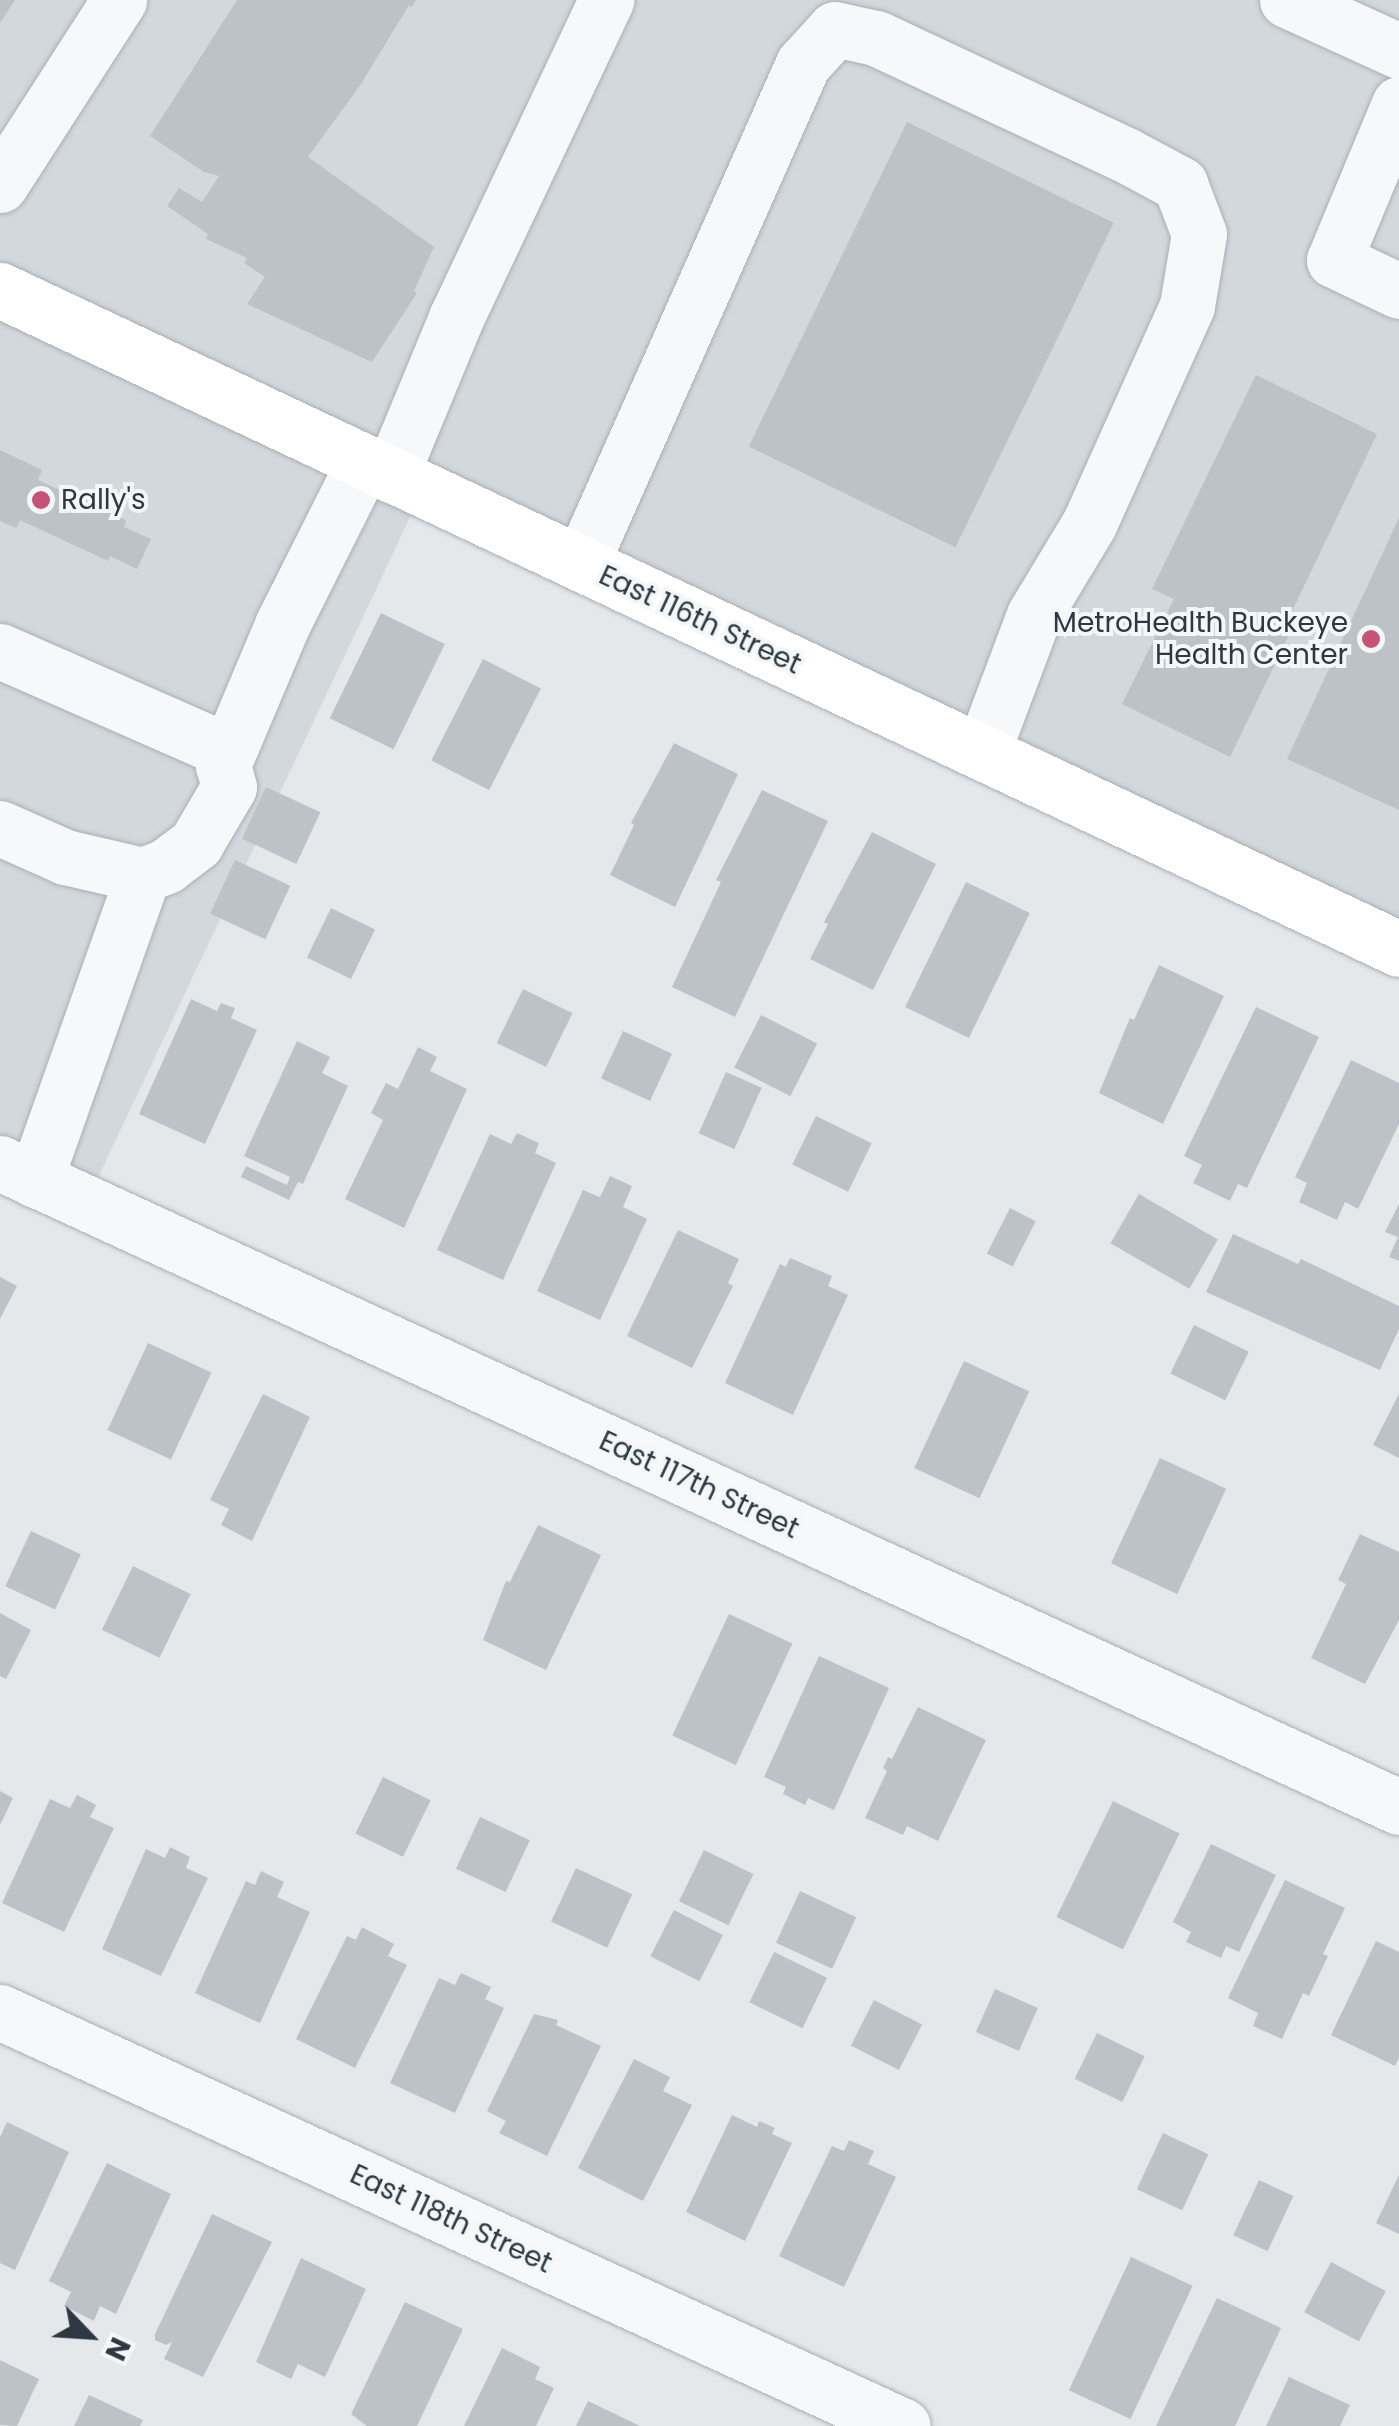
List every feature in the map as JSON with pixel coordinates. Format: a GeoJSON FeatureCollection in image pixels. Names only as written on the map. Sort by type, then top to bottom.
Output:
{"type":"FeatureCollection","features":[{"type":"Feature","properties":{"kind":"main road","name":"East 116th Street"},"geometry":{"type":"LineString","coordinates":[[0,290],[1399,950]]}},
{"type":"Feature","properties":{"kind":"street"},"geometry":{"type":"LineString","coordinates":[[0,185],[119,0]]}},
{"type":"Feature","properties":{"kind":"street"},"geometry":{"type":"LineString","coordinates":[[0,828],[65,856],[144,875],[166,866],[196,843],[229,787],[223,765],[283,623],[378,468],[456,318],[606,0]]}},
{"type":"Feature","properties":{"kind":"street"},"geometry":{"type":"LineString","coordinates":[[1287,0],[1399,50]]}},
{"type":"Feature","properties":{"kind":"street"},"geometry":{"type":"LineString","coordinates":[[581,564],[803,64],[834,29],[876,38],[1124,154],[1180,184],[1198,234],[1186,306],[1089,524],[1034,615],[982,753]]}},
{"type":"Feature","properties":{"kind":"street"},"geometry":{"type":"LineString","coordinates":[[1399,104],[1334,260],[1399,291]]}},
{"type":"Feature","properties":{"kind":"street"},"geometry":{"type":"LineString","coordinates":[[0,651],[228,751]]}},
{"type":"Feature","properties":{"kind":"street"},"geometry":{"type":"LineString","coordinates":[[17,1171],[144,875]]}},
{"type":"Feature","properties":{"kind":"street","name":"East 117th Street"},"geometry":{"type":"LineString","coordinates":[[17,1171],[1399,1808]]}},
{"type":"Feature","properties":{"kind":"street","name":"East 118th Street"},"geometry":{"type":"LineString","coordinates":[[0,2012],[903,2426]]}},
{"type":"Feature","properties":{"kind":"shaded area"},"geometry":{"type":"Polygon","coordinates":[[[0,0],[1399,0],[1399,949],[423,490],[86,1203],[0,1163],[0,0]]]}},
{"type":"Feature","properties":{"kind":"building"},"geometry":{"type":"Polygon","coordinates":[[[0,0],[15,0],[0,23],[0,0]]]}},
{"type":"Feature","properties":{"kind":"building"},"geometry":{"type":"Polygon","coordinates":[[[237,0],[416,0],[308,157],[434,247],[414,291],[417,293],[372,362],[247,304],[265,277],[244,263],[247,258],[206,239],[208,234],[167,206],[179,188],[202,202],[219,176],[204,172],[150,136],[237,0]]]}},
{"type":"Feature","properties":{"kind":"building"},"geometry":{"type":"Polygon","coordinates":[[[907,122],[1114,223],[955,547],[749,446],[907,122]]]}},
{"type":"Feature","properties":{"kind":"building"},"geometry":{"type":"Polygon","coordinates":[[[1256,375],[1377,434],[1282,632],[1289,635],[1230,757],[1122,704],[1174,599],[1152,589],[1256,375]]]}},
{"type":"Feature","properties":{"kind":"building","name":"Rally's"},"geometry":{"type":"Polygon","coordinates":[[[0,450],[42,470],[38,480],[126,520],[124,527],[151,539],[137,569],[110,556],[108,561],[20,520],[16,528],[0,521],[0,450]]]}},
{"type":"Feature","properties":{"kind":"building","name":"MetroHealth Buckeye Health Center"},"geometry":{"type":"Polygon","coordinates":[[[1399,518],[1399,810],[1287,759],[1399,518]]]}},
{"type":"Feature","properties":{"kind":"building"},"geometry":{"type":"Polygon","coordinates":[[[381,613],[445,644],[394,749],[330,718],[381,613]]]}},
{"type":"Feature","properties":{"kind":"building"},"geometry":{"type":"Polygon","coordinates":[[[483,659],[541,689],[489,790],[431,761],[483,659]]]}},
{"type":"Feature","properties":{"kind":"building"},"geometry":{"type":"Polygon","coordinates":[[[674,743],[738,774],[675,907],[610,875],[634,825],[631,823],[674,743]]]}},
{"type":"Feature","properties":{"kind":"building"},"geometry":{"type":"Polygon","coordinates":[[[266,787],[320,812],[296,864],[242,839],[266,787]]]}},
{"type":"Feature","properties":{"kind":"building"},"geometry":{"type":"Polygon","coordinates":[[[762,790],[828,821],[735,1017],[672,987],[721,882],[716,880],[762,790]]]}},
{"type":"Feature","properties":{"kind":"building"},"geometry":{"type":"Polygon","coordinates":[[[872,832],[936,864],[873,990],[810,959],[828,924],[824,922],[872,832]]]}},
{"type":"Feature","properties":{"kind":"building"},"geometry":{"type":"Polygon","coordinates":[[[235,860],[290,886],[265,939],[210,913],[235,860]]]}},
{"type":"Feature","properties":{"kind":"building"},"geometry":{"type":"Polygon","coordinates":[[[966,882],[1030,913],[969,1038],[905,1007],[966,882]]]}},
{"type":"Feature","properties":{"kind":"building"},"geometry":{"type":"Polygon","coordinates":[[[331,908],[375,929],[351,979],[307,957],[331,908]]]}},
{"type":"Feature","properties":{"kind":"building"},"geometry":{"type":"Polygon","coordinates":[[[1159,965],[1224,996],[1163,1124],[1099,1093],[1130,1018],[1134,1020],[1159,965]]]}},
{"type":"Feature","properties":{"kind":"building"},"geometry":{"type":"Polygon","coordinates":[[[523,989],[572,1013],[546,1067],[497,1043],[523,989]]]}},
{"type":"Feature","properties":{"kind":"building"},"geometry":{"type":"Polygon","coordinates":[[[191,999],[217,1011],[221,1003],[235,1008],[231,1018],[257,1030],[205,1144],[139,1114],[191,999]]]}},
{"type":"Feature","properties":{"kind":"building"},"geometry":{"type":"Polygon","coordinates":[[[1256,1007],[1319,1037],[1247,1188],[1238,1184],[1230,1201],[1193,1183],[1202,1165],[1184,1156],[1256,1007]]]}},
{"type":"Feature","properties":{"kind":"building"},"geometry":{"type":"Polygon","coordinates":[[[761,1015],[817,1044],[790,1096],[734,1068],[761,1015]]]}},
{"type":"Feature","properties":{"kind":"building"},"geometry":{"type":"Polygon","coordinates":[[[623,1031],[672,1054],[650,1101],[601,1078],[623,1031]]]}},
{"type":"Feature","properties":{"kind":"building"},"geometry":{"type":"Polygon","coordinates":[[[297,1041],[330,1057],[322,1073],[348,1086],[303,1184],[298,1182],[289,1200],[241,1177],[246,1166],[287,1185],[290,1177],[244,1156],[297,1041]]]}},
{"type":"Feature","properties":{"kind":"building"},"geometry":{"type":"Polygon","coordinates":[[[418,1047],[437,1057],[430,1071],[467,1089],[404,1228],[345,1199],[383,1120],[371,1113],[386,1083],[398,1089],[418,1047]]]}},
{"type":"Feature","properties":{"kind":"building"},"geometry":{"type":"Polygon","coordinates":[[[1351,1060],[1399,1083],[1399,1124],[1358,1209],[1345,1202],[1337,1220],[1299,1202],[1307,1183],[1295,1177],[1351,1060]]]}},
{"type":"Feature","properties":{"kind":"building"},"geometry":{"type":"Polygon","coordinates":[[[726,1072],[762,1088],[734,1149],[699,1133],[726,1072]]]}},
{"type":"Feature","properties":{"kind":"building"},"geometry":{"type":"Polygon","coordinates":[[[816,1116],[872,1143],[848,1192],[792,1165],[816,1116]]]}},
{"type":"Feature","properties":{"kind":"building"},"geometry":{"type":"Polygon","coordinates":[[[517,1133],[539,1143],[535,1153],[556,1163],[503,1280],[437,1250],[490,1134],[511,1144],[517,1133]]]}},
{"type":"Feature","properties":{"kind":"building"},"geometry":{"type":"Polygon","coordinates":[[[610,1176],[632,1186],[623,1207],[647,1219],[600,1320],[537,1291],[583,1190],[600,1197],[610,1176]]]}},
{"type":"Feature","properties":{"kind":"building"},"geometry":{"type":"Polygon","coordinates":[[[1139,1194],[1218,1240],[1189,1289],[1110,1243],[1139,1194]]]}},
{"type":"Feature","properties":{"kind":"building"},"geometry":{"type":"Polygon","coordinates":[[[1399,1204],[1399,1261],[1389,1257],[1398,1237],[1385,1232],[1399,1204]]]}},
{"type":"Feature","properties":{"kind":"building"},"geometry":{"type":"Polygon","coordinates":[[[1010,1208],[1036,1221],[1013,1267],[987,1253],[1010,1208]]]}},
{"type":"Feature","properties":{"kind":"building"},"geometry":{"type":"Polygon","coordinates":[[[678,1230],[739,1259],[728,1283],[733,1286],[692,1368],[627,1336],[678,1230]]]}},
{"type":"Feature","properties":{"kind":"building"},"geometry":{"type":"Polygon","coordinates":[[[1233,1234],[1298,1264],[1301,1259],[1399,1306],[1399,1329],[1380,1370],[1206,1292],[1233,1234]]]}},
{"type":"Feature","properties":{"kind":"building"},"geometry":{"type":"Polygon","coordinates":[[[790,1258],[832,1276],[828,1286],[848,1295],[793,1415],[725,1383],[780,1264],[786,1267],[790,1258]]]}},
{"type":"Feature","properties":{"kind":"building"},"geometry":{"type":"Polygon","coordinates":[[[0,1277],[17,1286],[0,1319],[0,1277]]]}},
{"type":"Feature","properties":{"kind":"building"},"geometry":{"type":"Polygon","coordinates":[[[1194,1325],[1249,1352],[1225,1400],[1170,1374],[1194,1325]]]}},
{"type":"Feature","properties":{"kind":"building"},"geometry":{"type":"Polygon","coordinates":[[[148,1343],[211,1373],[171,1460],[107,1430],[148,1343]]]}},
{"type":"Feature","properties":{"kind":"building"},"geometry":{"type":"Polygon","coordinates":[[[964,1361],[1029,1391],[979,1498],[914,1468],[964,1361]]]}},
{"type":"Feature","properties":{"kind":"building"},"geometry":{"type":"Polygon","coordinates":[[[263,1394],[310,1417],[252,1541],[221,1525],[229,1509],[210,1500],[263,1394]]]}},
{"type":"Feature","properties":{"kind":"building"},"geometry":{"type":"Polygon","coordinates":[[[1399,1394],[1399,1458],[1373,1445],[1399,1394]]]}},
{"type":"Feature","properties":{"kind":"building"},"geometry":{"type":"Polygon","coordinates":[[[1160,1458],[1226,1489],[1177,1594],[1111,1563],[1160,1458]]]}},
{"type":"Feature","properties":{"kind":"building"},"geometry":{"type":"Polygon","coordinates":[[[538,1525],[601,1555],[546,1670],[483,1640],[506,1581],[510,1582],[538,1525]]]}},
{"type":"Feature","properties":{"kind":"building"},"geometry":{"type":"Polygon","coordinates":[[[31,1531],[81,1554],[55,1610],[5,1586],[31,1531]]]}},
{"type":"Feature","properties":{"kind":"building"},"geometry":{"type":"Polygon","coordinates":[[[1360,1534],[1399,1552],[1399,1620],[1365,1684],[1311,1658],[1346,1584],[1338,1580],[1360,1534]]]}},
{"type":"Feature","properties":{"kind":"building"},"geometry":{"type":"Polygon","coordinates":[[[133,1566],[191,1594],[159,1658],[102,1630],[133,1566]]]}},
{"type":"Feature","properties":{"kind":"building"},"geometry":{"type":"Polygon","coordinates":[[[0,1613],[31,1630],[6,1679],[0,1676],[0,1613]]]}},
{"type":"Feature","properties":{"kind":"building"},"geometry":{"type":"Polygon","coordinates":[[[729,1614],[792,1644],[736,1765],[672,1735],[729,1614]]]}},
{"type":"Feature","properties":{"kind":"building"},"geometry":{"type":"Polygon","coordinates":[[[819,1656],[889,1688],[834,1810],[808,1798],[805,1805],[783,1794],[786,1787],[764,1777],[819,1656]]]}},
{"type":"Feature","properties":{"kind":"building"},"geometry":{"type":"Polygon","coordinates":[[[918,1707],[986,1740],[938,1841],[907,1826],[903,1835],[865,1818],[887,1771],[883,1768],[888,1757],[892,1759],[918,1707]]]}},
{"type":"Feature","properties":{"kind":"building"},"geometry":{"type":"Polygon","coordinates":[[[383,1777],[431,1800],[403,1857],[355,1834],[383,1777]]]}},
{"type":"Feature","properties":{"kind":"building"},"geometry":{"type":"Polygon","coordinates":[[[0,1791],[13,1798],[0,1825],[0,1791]]]}},
{"type":"Feature","properties":{"kind":"building"},"geometry":{"type":"Polygon","coordinates":[[[77,1795],[96,1805],[90,1817],[114,1828],[64,1932],[2,1903],[50,1799],[70,1808],[77,1795]]]}},
{"type":"Feature","properties":{"kind":"building"},"geometry":{"type":"Polygon","coordinates":[[[1113,1801],[1180,1833],[1123,1949],[1056,1917],[1113,1801]]]}},
{"type":"Feature","properties":{"kind":"building"},"geometry":{"type":"Polygon","coordinates":[[[480,1817],[530,1840],[506,1892],[456,1869],[480,1817]]]}},
{"type":"Feature","properties":{"kind":"building"},"geometry":{"type":"Polygon","coordinates":[[[1211,1844],[1276,1875],[1239,1952],[1226,1946],[1221,1958],[1186,1942],[1191,1932],[1173,1922],[1211,1844]]]}},
{"type":"Feature","properties":{"kind":"building"},"geometry":{"type":"Polygon","coordinates":[[[170,1847],[190,1857],[186,1868],[208,1878],[161,1976],[102,1949],[146,1849],[165,1858],[170,1847]]]}},
{"type":"Feature","properties":{"kind":"building"},"geometry":{"type":"Polygon","coordinates":[[[704,1850],[753,1874],[728,1925],[679,1901],[704,1850]]]}},
{"type":"Feature","properties":{"kind":"building"},"geometry":{"type":"Polygon","coordinates":[[[576,1868],[632,1894],[607,1948],[551,1921],[576,1868]]]}},
{"type":"Feature","properties":{"kind":"building"},"geometry":{"type":"Polygon","coordinates":[[[261,1871],[284,1882],[277,1897],[310,1912],[260,2023],[195,1993],[246,1881],[255,1885],[261,1871]]]}},
{"type":"Feature","properties":{"kind":"building"},"geometry":{"type":"Polygon","coordinates":[[[1285,1880],[1345,1908],[1309,1996],[1303,1993],[1282,2039],[1253,2026],[1258,2013],[1228,1998],[1285,1880]]]}},
{"type":"Feature","properties":{"kind":"building"},"geometry":{"type":"Polygon","coordinates":[[[800,1891],[856,1917],[832,1969],[776,1943],[800,1891]]]}},
{"type":"Feature","properties":{"kind":"building"},"geometry":{"type":"Polygon","coordinates":[[[674,1910],[723,1935],[699,1981],[650,1956],[674,1910]]]}},
{"type":"Feature","properties":{"kind":"building"},"geometry":{"type":"Polygon","coordinates":[[[362,1927],[394,1944],[388,1956],[407,1965],[355,2068],[296,2039],[347,1936],[356,1940],[362,1927]]]}},
{"type":"Feature","properties":{"kind":"building"},"geometry":{"type":"Polygon","coordinates":[[[1376,1941],[1399,1952],[1399,2058],[1395,2066],[1331,2035],[1376,1941]]]}},
{"type":"Feature","properties":{"kind":"building"},"geometry":{"type":"Polygon","coordinates":[[[774,1952],[827,1978],[802,2028],[749,2002],[774,1952]]]}},
{"type":"Feature","properties":{"kind":"building"},"geometry":{"type":"Polygon","coordinates":[[[461,1973],[491,1987],[485,1999],[504,2008],[455,2113],[390,2083],[439,1978],[455,1985],[461,1973]]]}},
{"type":"Feature","properties":{"kind":"building"},"geometry":{"type":"Polygon","coordinates":[[[995,1989],[1038,2008],[1019,2051],[976,2032],[995,1989]]]}},
{"type":"Feature","properties":{"kind":"building"},"geometry":{"type":"Polygon","coordinates":[[[874,2000],[922,2025],[899,2070],[851,2045],[874,2000]]]}},
{"type":"Feature","properties":{"kind":"building"},"geometry":{"type":"Polygon","coordinates":[[[534,2014],[558,2020],[556,2025],[601,2046],[547,2156],[499,2133],[506,2121],[487,2111],[534,2014]]]}},
{"type":"Feature","properties":{"kind":"building"},"geometry":{"type":"Polygon","coordinates":[[[1097,2033],[1145,2056],[1122,2102],[1075,2079],[1097,2033]]]}},
{"type":"Feature","properties":{"kind":"building"},"geometry":{"type":"Polygon","coordinates":[[[634,2059],[670,2077],[663,2091],[692,2105],[643,2201],[578,2168],[634,2059]]]}},
{"type":"Feature","properties":{"kind":"building"},"geometry":{"type":"Polygon","coordinates":[[[732,2115],[757,2127],[759,2121],[775,2128],[772,2134],[792,2143],[745,2241],[686,2212],[732,2115]]]}},
{"type":"Feature","properties":{"kind":"building"},"geometry":{"type":"Polygon","coordinates":[[[7,2122],[69,2152],[15,2270],[0,2263],[0,2137],[7,2122]]]}},
{"type":"Feature","properties":{"kind":"building"},"geometry":{"type":"Polygon","coordinates":[[[1163,2133],[1208,2154],[1182,2210],[1137,2189],[1163,2133]]]}},
{"type":"Feature","properties":{"kind":"building"},"geometry":{"type":"Polygon","coordinates":[[[849,2140],[874,2151],[868,2164],[896,2177],[844,2287],[779,2256],[832,2146],[844,2151],[849,2140]]]}},
{"type":"Feature","properties":{"kind":"building"},"geometry":{"type":"Polygon","coordinates":[[[107,2163],[171,2194],[116,2314],[100,2306],[94,2321],[64,2306],[71,2292],[49,2281],[107,2163]]]}},
{"type":"Feature","properties":{"kind":"building"},"geometry":{"type":"Polygon","coordinates":[[[1399,2175],[1399,2234],[1376,2223],[1399,2175]]]}},
{"type":"Feature","properties":{"kind":"building"},"geometry":{"type":"Polygon","coordinates":[[[1259,2180],[1293,2196],[1268,2251],[1233,2235],[1259,2180]]]}},
{"type":"Feature","properties":{"kind":"building"},"geometry":{"type":"Polygon","coordinates":[[[212,2214],[272,2242],[203,2377],[164,2359],[172,2342],[166,2345],[155,2340],[155,2334],[212,2214]]]}},
{"type":"Feature","properties":{"kind":"building"},"geometry":{"type":"Polygon","coordinates":[[[1131,2257],[1193,2286],[1131,2419],[1069,2390],[1131,2257]]]}},
{"type":"Feature","properties":{"kind":"building"},"geometry":{"type":"Polygon","coordinates":[[[301,2258],[366,2289],[325,2377],[298,2364],[291,2379],[256,2362],[301,2258]]]}},
{"type":"Feature","properties":{"kind":"building"},"geometry":{"type":"Polygon","coordinates":[[[1331,2262],[1386,2291],[1359,2341],[1304,2312],[1331,2262]]]}},
{"type":"Feature","properties":{"kind":"building"},"geometry":{"type":"Polygon","coordinates":[[[1217,2298],[1281,2328],[1235,2426],[1156,2426],[1217,2298]]]}},
{"type":"Feature","properties":{"kind":"building"},"geometry":{"type":"Polygon","coordinates":[[[405,2302],[463,2329],[417,2426],[367,2426],[351,2414],[405,2302]]]}},
{"type":"Feature","properties":{"kind":"building"},"geometry":{"type":"Polygon","coordinates":[[[502,2348],[540,2367],[535,2379],[554,2388],[536,2426],[464,2426],[502,2348]]]}},
{"type":"Feature","properties":{"kind":"building"},"geometry":{"type":"Polygon","coordinates":[[[0,2360],[39,2379],[17,2426],[0,2425],[0,2360]]]}},
{"type":"Feature","properties":{"kind":"building"},"geometry":{"type":"Polygon","coordinates":[[[1289,2377],[1350,2405],[1340,2426],[1266,2426],[1289,2377]]]}},
{"type":"Feature","properties":{"kind":"building"},"geometry":{"type":"Polygon","coordinates":[[[89,2395],[143,2420],[140,2426],[74,2426],[89,2395]]]}},
{"type":"Feature","properties":{"kind":"building"},"geometry":{"type":"Polygon","coordinates":[[[588,2401],[640,2426],[576,2426],[588,2401]]]}},
{"type":"Feature","properties":{"kind":"place","name":"Rally's"},"geometry":{"type":"Point","coordinates":[41,500]}},
{"type":"Feature","properties":{"kind":"place","name":"MetroHealth Buckeye Health Center"},"geometry":{"type":"Point","coordinates":[1371,639]}}]}
